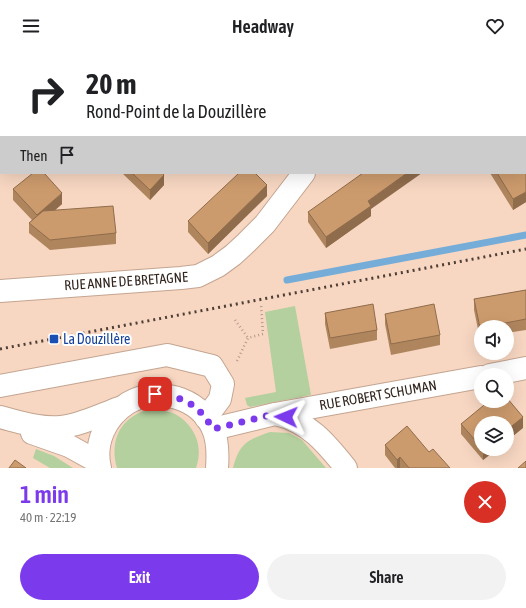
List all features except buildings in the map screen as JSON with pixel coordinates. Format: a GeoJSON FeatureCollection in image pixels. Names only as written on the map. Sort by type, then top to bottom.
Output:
{"type":"FeatureCollection","features":[{"type":"Feature","properties":{"kind":"street","name":"RUE ANNE DE BRETAGNE"},"geometry":{"type":"LineString","coordinates":[[0,289],[198,276],[218,266],[246,243],[265,224],[303,174]]}},
{"type":"Feature","properties":{"kind":"street"},"geometry":{"type":"LineString","coordinates":[[0,386],[167,355],[212,366],[218,375],[223,384],[220,399],[210,424]]}},
{"type":"Feature","properties":{"kind":"street"},"geometry":{"type":"LineString","coordinates":[[514,370],[526,368]]}},
{"type":"Feature","properties":{"kind":"street","name":"RUE ROBERT SCHUMAN"},"geometry":{"type":"LineString","coordinates":[[210,424],[275,414],[474,378]]}},
{"type":"Feature","properties":{"kind":"street"},"geometry":{"type":"LineString","coordinates":[[0,417],[43,427],[60,427],[81,422],[119,408],[136,398],[155,394],[175,396],[192,404],[210,424],[218,448],[217,468]]}},
{"type":"Feature","properties":{"kind":"street"},"geometry":{"type":"LineString","coordinates":[[99,465],[99,442],[106,424],[119,408]]}},
{"type":"Feature","properties":{"kind":"street","name":"RUE ROBERT SCHUMAN"},"geometry":{"type":"LineString","coordinates":[[275,414],[286,417],[305,426],[324,442],[346,468]]}},
{"type":"Feature","properties":{"kind":"street"},"geometry":{"type":"LineString","coordinates":[[0,417],[30,432],[69,446],[99,465]]}},
{"type":"Feature","properties":{"kind":"path"},"geometry":{"type":"LineString","coordinates":[[235,320],[248,338],[263,334],[261,304]]}},
{"type":"Feature","properties":{"kind":"green space"},"geometry":{"type":"Polygon","coordinates":[[[295,306],[311,395],[250,407],[247,405],[245,398],[276,392],[265,312],[295,306]]]}},
{"type":"Feature","properties":{"kind":"green space"},"geometry":{"type":"Polygon","coordinates":[[[160,410],[175,414],[193,430],[199,452],[196,468],[117,468],[115,459],[116,441],[122,426],[135,415],[144,411],[160,410]]]}},
{"type":"Feature","properties":{"kind":"green space"},"geometry":{"type":"Polygon","coordinates":[[[270,432],[289,433],[302,440],[326,468],[233,468],[238,453],[245,444],[270,432]]]}},
{"type":"Feature","properties":{"kind":"green space"},"geometry":{"type":"Polygon","coordinates":[[[36,449],[54,456],[73,468],[50,468],[33,458],[36,449]]]}},
{"type":"Feature","properties":{"kind":"waterway"},"geometry":{"type":"LineString","coordinates":[[287,280],[526,235]]}},
{"type":"Feature","properties":{"kind":"railway"},"geometry":{"type":"LineString","coordinates":[[0,349],[526,249]]}},
{"type":"Feature","properties":{"kind":"place","name":"La Douzillère"},"geometry":{"type":"Point","coordinates":[54,339]}},
{"type":"Feature","properties":{"kind":"route"},"geometry":{"type":"LineString","coordinates":[[155,394],[175,396],[192,404],[206,418],[213,429],[275,414],[286,417]]}}]}
